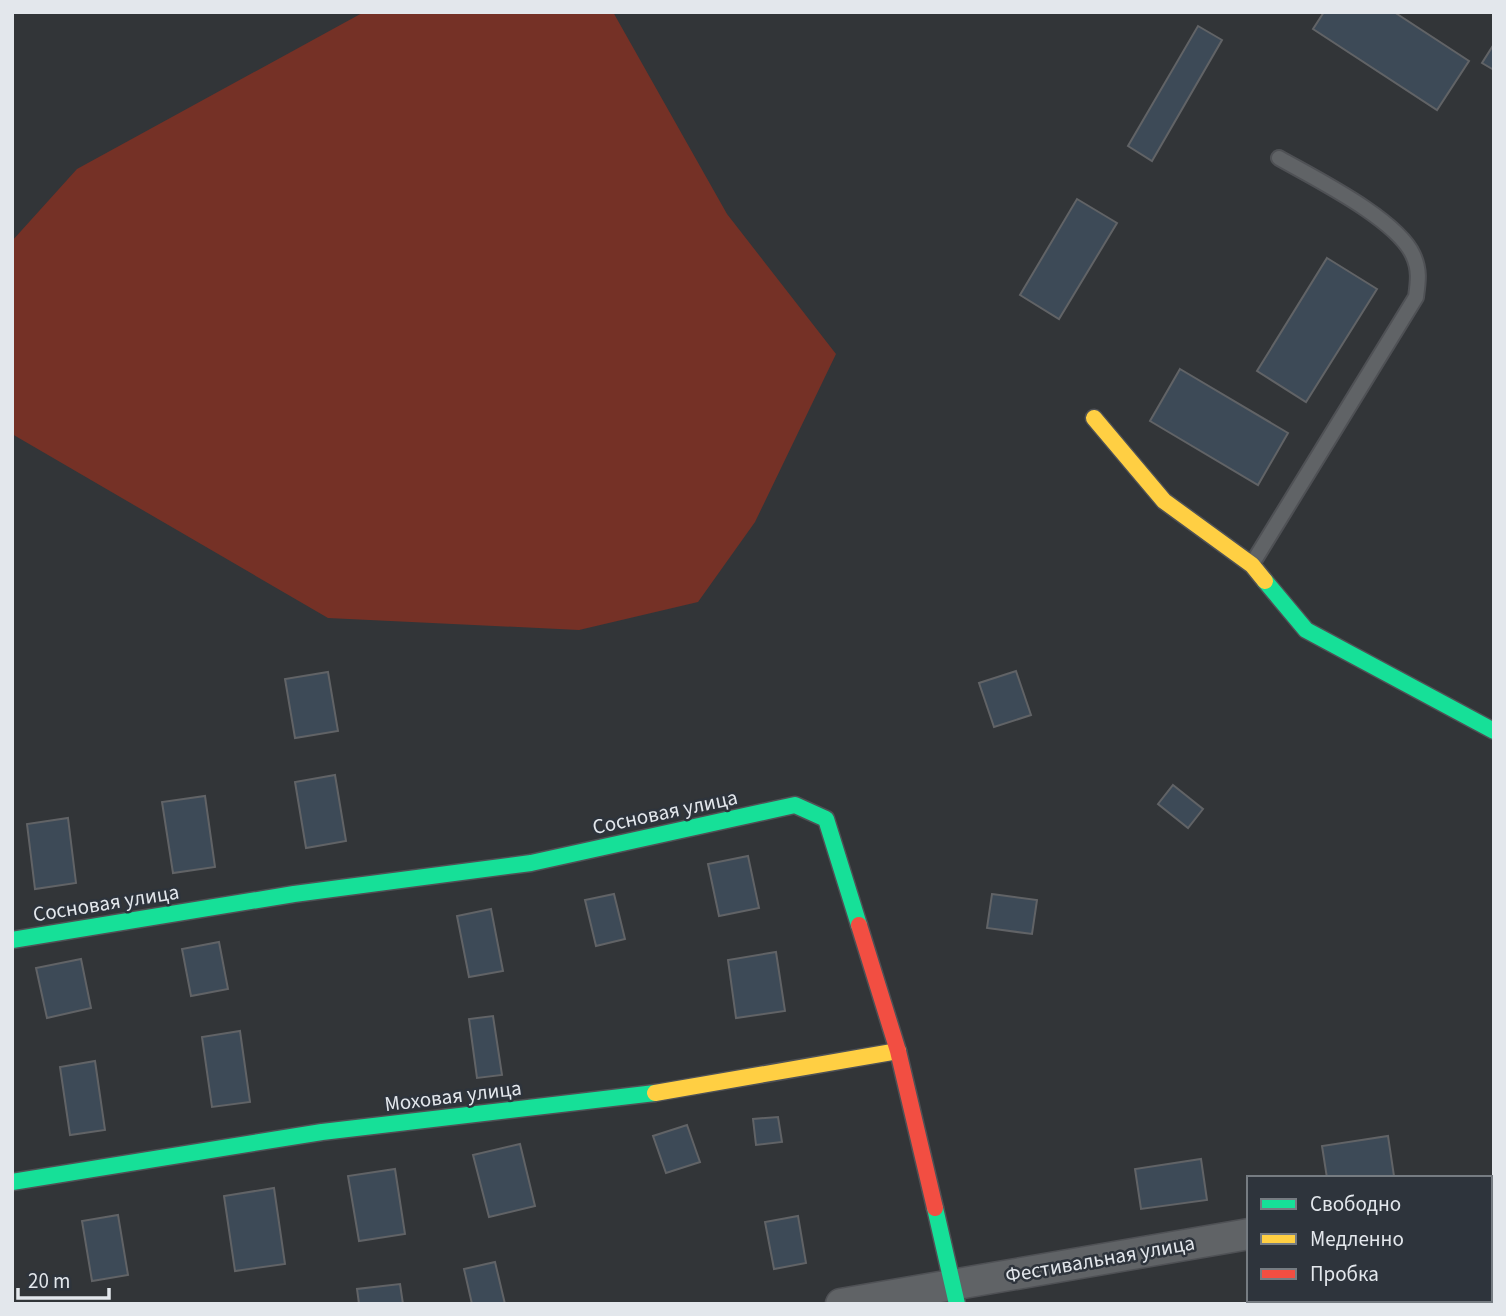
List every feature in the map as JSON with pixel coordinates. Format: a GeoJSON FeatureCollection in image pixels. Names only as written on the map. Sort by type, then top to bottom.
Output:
{"type":"FeatureCollection","features":[{"type":"Feature","properties":{"kind":"street"},"geometry":{"type":"LineString","coordinates":[[1094,418],[1164,501],[1252,565],[1306,630],[1465,718],[1494,731]]}},
{"type":"Feature","properties":{"kind":"street","name":"Сосновая улица"},"geometry":{"type":"LineString","coordinates":[[12,940],[294,894],[531,863],[795,806],[827,819],[898,1051],[954,1295]]}},
{"type":"Feature","properties":{"kind":"street","name":"Моховая улица"},"geometry":{"type":"LineString","coordinates":[[12,1182],[322,1132],[643,1095],[898,1051]]}},
{"type":"Feature","properties":{"kind":"street","name":"Фестивальная улица"},"geometry":{"type":"LineString","coordinates":[[841,1304],[954,1295],[1247,1234]]}},
{"type":"Feature","properties":{"kind":"lane"},"geometry":{"type":"LineString","coordinates":[[1252,565],[1416,297],[1419,274],[1412,253],[1380,218],[1279,158]]}},
{"type":"Feature","properties":{"kind":"shaded area"},"geometry":{"type":"Polygon","coordinates":[[[364,12],[613,12],[727,214],[836,354],[755,522],[698,602],[579,630],[328,618],[12,434],[12,241],[77,169],[364,12]]]}},
{"type":"Feature","properties":{"kind":"building"},"geometry":{"type":"Polygon","coordinates":[[[1324,12],[1394,12],[1469,61],[1437,110],[1313,29],[1324,12]]]}},
{"type":"Feature","properties":{"kind":"building"},"geometry":{"type":"Polygon","coordinates":[[[1198,26],[1222,40],[1152,161],[1128,146],[1198,26]]]}},
{"type":"Feature","properties":{"kind":"building"},"geometry":{"type":"Polygon","coordinates":[[[1494,44],[1494,70],[1482,63],[1494,44]]]}},
{"type":"Feature","properties":{"kind":"building"},"geometry":{"type":"Polygon","coordinates":[[[1077,199],[1117,223],[1059,319],[1020,295],[1077,199]]]}},
{"type":"Feature","properties":{"kind":"building"},"geometry":{"type":"Polygon","coordinates":[[[1327,258],[1377,289],[1306,402],[1257,371],[1327,258]]]}},
{"type":"Feature","properties":{"kind":"building"},"geometry":{"type":"Polygon","coordinates":[[[1180,369],[1288,433],[1258,485],[1150,421],[1180,369]]]}},
{"type":"Feature","properties":{"kind":"building"},"geometry":{"type":"Polygon","coordinates":[[[1016,671],[1031,715],[994,727],[979,683],[1016,671]]]}},
{"type":"Feature","properties":{"kind":"building"},"geometry":{"type":"Polygon","coordinates":[[[328,672],[338,731],[295,738],[285,679],[328,672]]]}},
{"type":"Feature","properties":{"kind":"building"},"geometry":{"type":"Polygon","coordinates":[[[335,775],[346,841],[306,848],[295,782],[335,775]]]}},
{"type":"Feature","properties":{"kind":"building"},"geometry":{"type":"Polygon","coordinates":[[[1173,785],[1203,809],[1188,828],[1158,804],[1173,785]]]}},
{"type":"Feature","properties":{"kind":"building"},"geometry":{"type":"Polygon","coordinates":[[[205,796],[215,867],[173,873],[162,802],[205,796]]]}},
{"type":"Feature","properties":{"kind":"building"},"geometry":{"type":"Polygon","coordinates":[[[68,818],[76,883],[35,889],[27,824],[68,818]]]}},
{"type":"Feature","properties":{"kind":"building"},"geometry":{"type":"Polygon","coordinates":[[[748,856],[759,908],[719,916],[708,864],[748,856]]]}},
{"type":"Feature","properties":{"kind":"building"},"geometry":{"type":"Polygon","coordinates":[[[614,894],[625,939],[596,946],[585,900],[614,894]]]}},
{"type":"Feature","properties":{"kind":"building"},"geometry":{"type":"Polygon","coordinates":[[[992,894],[1037,900],[1032,934],[987,928],[992,894]]]}},
{"type":"Feature","properties":{"kind":"building"},"geometry":{"type":"Polygon","coordinates":[[[491,909],[503,971],[469,977],[457,916],[491,909]]]}},
{"type":"Feature","properties":{"kind":"building"},"geometry":{"type":"Polygon","coordinates":[[[219,942],[228,989],[191,996],[182,949],[219,942]]]}},
{"type":"Feature","properties":{"kind":"building"},"geometry":{"type":"Polygon","coordinates":[[[776,952],[785,1011],[736,1018],[728,960],[776,952]]]}},
{"type":"Feature","properties":{"kind":"building"},"geometry":{"type":"Polygon","coordinates":[[[81,959],[91,1008],[47,1018],[36,968],[81,959]]]}},
{"type":"Feature","properties":{"kind":"building"},"geometry":{"type":"Polygon","coordinates":[[[493,1016],[502,1075],[477,1078],[469,1019],[493,1016]]]}},
{"type":"Feature","properties":{"kind":"building"},"geometry":{"type":"Polygon","coordinates":[[[240,1031],[250,1102],[212,1107],[202,1037],[240,1031]]]}},
{"type":"Feature","properties":{"kind":"building"},"geometry":{"type":"Polygon","coordinates":[[[95,1061],[105,1130],[70,1135],[60,1067],[95,1061]]]}},
{"type":"Feature","properties":{"kind":"building"},"geometry":{"type":"Polygon","coordinates":[[[778,1117],[782,1142],[756,1145],[753,1119],[778,1117]]]}},
{"type":"Feature","properties":{"kind":"building"},"geometry":{"type":"Polygon","coordinates":[[[687,1125],[700,1162],[666,1173],[653,1136],[687,1125]]]}},
{"type":"Feature","properties":{"kind":"building"},"geometry":{"type":"Polygon","coordinates":[[[1388,1136],[1394,1176],[1327,1176],[1322,1146],[1388,1136]]]}},
{"type":"Feature","properties":{"kind":"building"},"geometry":{"type":"Polygon","coordinates":[[[520,1144],[535,1206],[489,1217],[473,1155],[520,1144]]]}},
{"type":"Feature","properties":{"kind":"building"},"geometry":{"type":"Polygon","coordinates":[[[1201,1159],[1207,1200],[1141,1209],[1135,1169],[1201,1159]]]}},
{"type":"Feature","properties":{"kind":"building"},"geometry":{"type":"Polygon","coordinates":[[[395,1169],[405,1234],[359,1241],[348,1176],[395,1169]]]}},
{"type":"Feature","properties":{"kind":"building"},"geometry":{"type":"Polygon","coordinates":[[[274,1188],[285,1264],[235,1271],[224,1196],[274,1188]]]}},
{"type":"Feature","properties":{"kind":"building"},"geometry":{"type":"Polygon","coordinates":[[[118,1215],[128,1275],[92,1281],[82,1221],[118,1215]]]}},
{"type":"Feature","properties":{"kind":"building"},"geometry":{"type":"Polygon","coordinates":[[[798,1216],[806,1263],[774,1269],[765,1222],[798,1216]]]}},
{"type":"Feature","properties":{"kind":"building"},"geometry":{"type":"Polygon","coordinates":[[[495,1262],[505,1304],[472,1304],[464,1269],[495,1262]]]}},
{"type":"Feature","properties":{"kind":"building"},"geometry":{"type":"Polygon","coordinates":[[[400,1284],[403,1304],[359,1304],[357,1289],[400,1284]]]}},
{"type":"Feature","properties":{"kind":"traffic: fast"},"geometry":{"type":"LineString","coordinates":[[1265,581],[1306,630],[1494,731]]}},
{"type":"Feature","properties":{"kind":"traffic: fast"},"geometry":{"type":"LineString","coordinates":[[12,940],[294,894],[531,863],[795,805],[826,819],[859,925]]}},
{"type":"Feature","properties":{"kind":"traffic: fast"},"geometry":{"type":"LineString","coordinates":[[12,1182],[322,1132],[655,1093]]}},
{"type":"Feature","properties":{"kind":"traffic: fast"},"geometry":{"type":"LineString","coordinates":[[935,1208],[957,1304]]}},
{"type":"Feature","properties":{"kind":"traffic: slow"},"geometry":{"type":"LineString","coordinates":[[1094,418],[1164,501],[1252,565],[1265,581]]}},
{"type":"Feature","properties":{"kind":"traffic: slow"},"geometry":{"type":"LineString","coordinates":[[655,1093],[898,1051]]}},
{"type":"Feature","properties":{"kind":"traffic: jam"},"geometry":{"type":"LineString","coordinates":[[859,925],[898,1051],[935,1208]]}}]}
